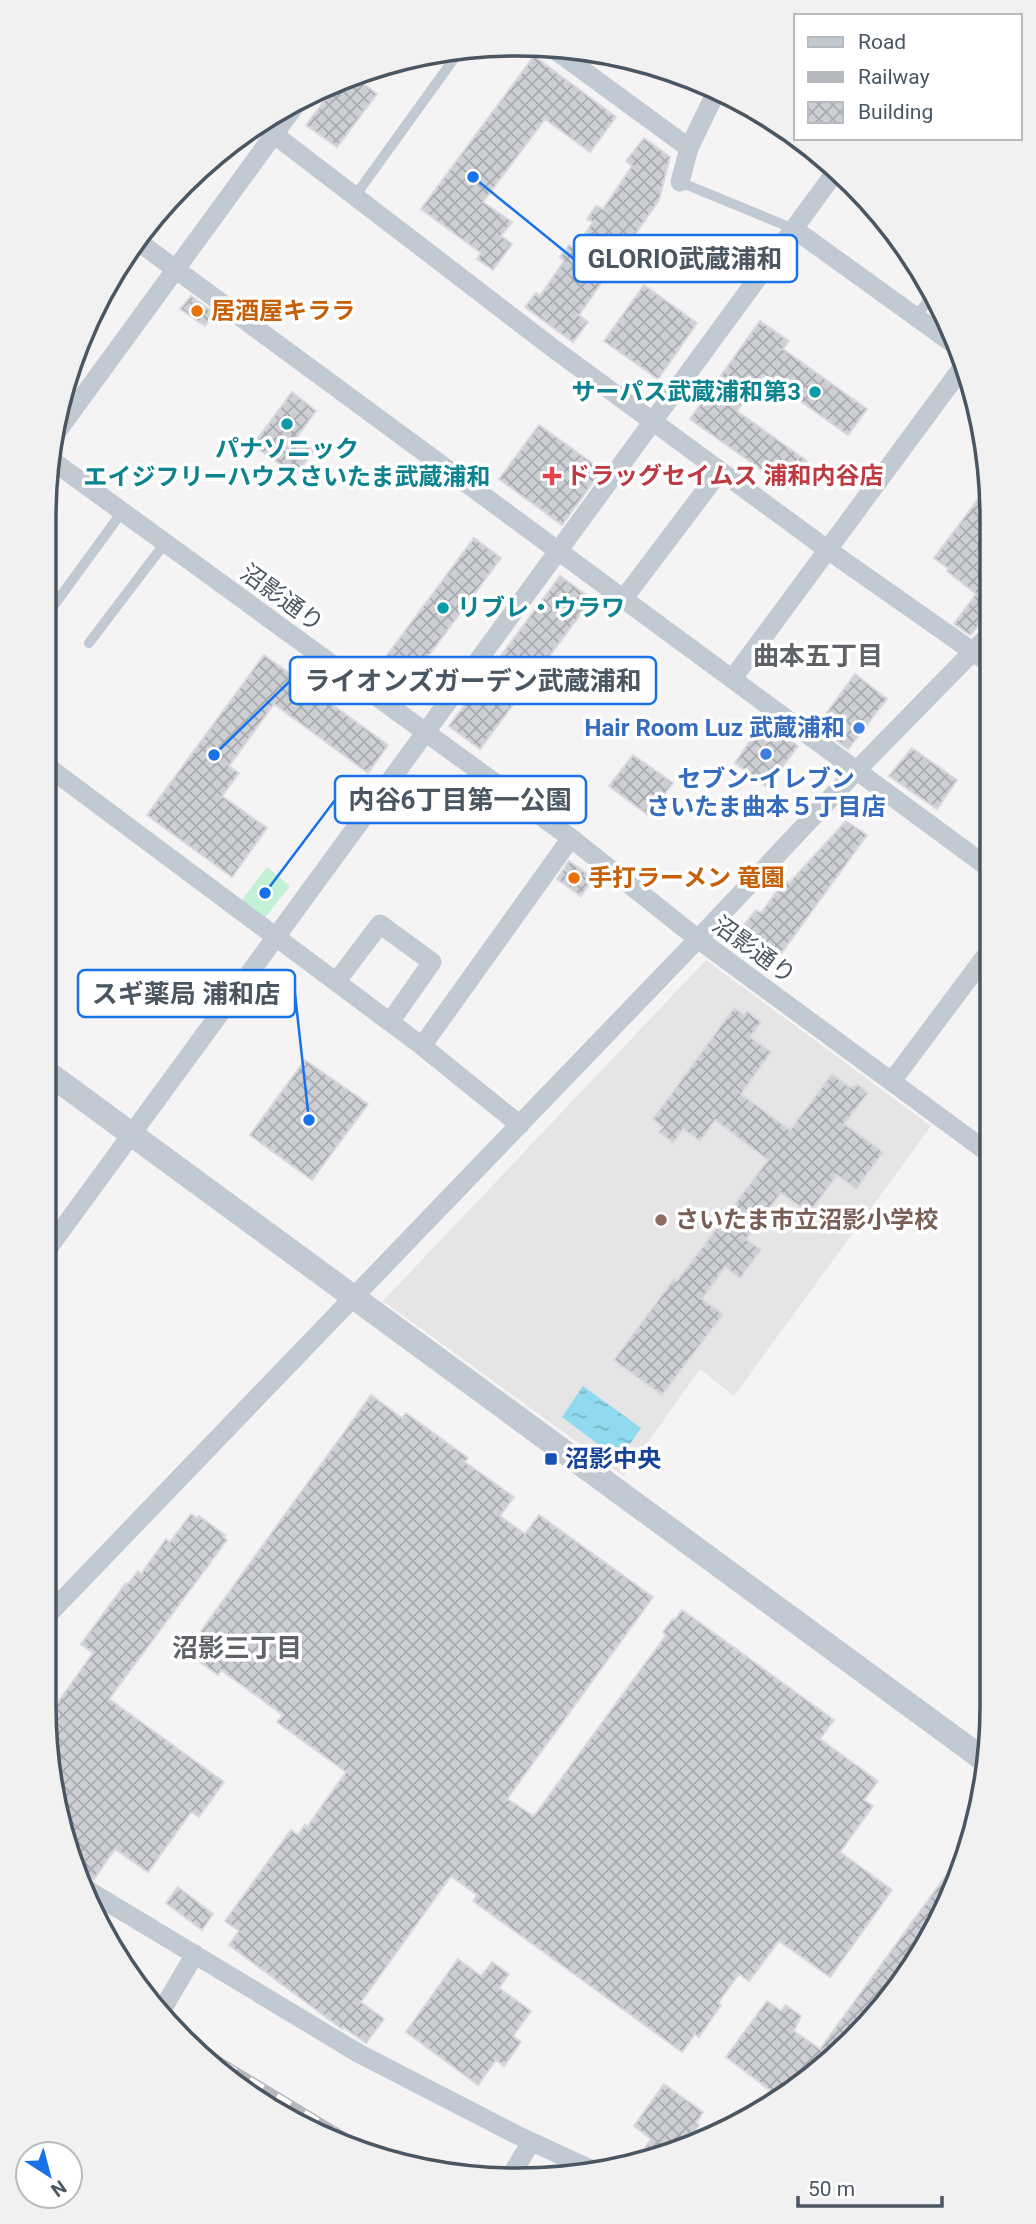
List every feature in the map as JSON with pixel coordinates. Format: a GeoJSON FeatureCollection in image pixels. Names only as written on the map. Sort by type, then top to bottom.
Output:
{"type":"FeatureCollection","features":[{"type":"Feature","properties":{"kind":"street"},"geometry":{"type":"LineString","coordinates":[[567,59],[689,148]]}},
{"type":"Feature","properties":{"kind":"street"},"geometry":{"type":"LineString","coordinates":[[680,182],[689,148],[712,99]]}},
{"type":"Feature","properties":{"kind":"street"},"geometry":{"type":"LineString","coordinates":[[67,418],[287,118]]}},
{"type":"Feature","properties":{"kind":"street"},"geometry":{"type":"LineString","coordinates":[[268,130],[554,349],[828,550],[980,656]]}},
{"type":"Feature","properties":{"kind":"street"},"geometry":{"type":"LineString","coordinates":[[56,1238],[831,178]]}},
{"type":"Feature","properties":{"kind":"street"},"geometry":{"type":"LineString","coordinates":[[794,229],[943,336]]}},
{"type":"Feature","properties":{"kind":"street"},"geometry":{"type":"LineString","coordinates":[[144,246],[980,861]]}},
{"type":"Feature","properties":{"kind":"street"},"geometry":{"type":"LineString","coordinates":[[733,678],[957,375]]}},
{"type":"Feature","properties":{"kind":"street","name":"沼影通り"},"geometry":{"type":"LineString","coordinates":[[59,466],[571,838],[698,939],[980,1147]]}},
{"type":"Feature","properties":{"kind":"street"},"geometry":{"type":"LineString","coordinates":[[624,598],[720,471]]}},
{"type":"Feature","properties":{"kind":"street"},"geometry":{"type":"LineString","coordinates":[[56,1607],[520,1125],[856,771],[980,658]]}},
{"type":"Feature","properties":{"kind":"street"},"geometry":{"type":"LineString","coordinates":[[56,776],[422,1046],[520,1125]]}},
{"type":"Feature","properties":{"kind":"street"},"geometry":{"type":"LineString","coordinates":[[422,1046],[571,838]]}},
{"type":"Feature","properties":{"kind":"street"},"geometry":{"type":"LineString","coordinates":[[336,982],[380,924],[432,962],[390,1022]]}},
{"type":"Feature","properties":{"kind":"street"},"geometry":{"type":"LineString","coordinates":[[892,1082],[980,963]]}},
{"type":"Feature","properties":{"kind":"street"},"geometry":{"type":"LineString","coordinates":[[56,1079],[977,1752]]}},
{"type":"Feature","properties":{"kind":"street"},"geometry":{"type":"LineString","coordinates":[[97,1896],[358,2053],[579,2164]]}},
{"type":"Feature","properties":{"kind":"street"},"geometry":{"type":"LineString","coordinates":[[165,2004],[195,1954]]}},
{"type":"Feature","properties":{"kind":"street"},"geometry":{"type":"LineString","coordinates":[[516,2168],[531,2142]]}},
{"type":"Feature","properties":{"kind":"lane"},"geometry":{"type":"LineString","coordinates":[[355,196],[452,61]]}},
{"type":"Feature","properties":{"kind":"lane"},"geometry":{"type":"LineString","coordinates":[[680,182],[794,229]]}},
{"type":"Feature","properties":{"kind":"lane"},"geometry":{"type":"LineString","coordinates":[[916,317],[926,303]]}},
{"type":"Feature","properties":{"kind":"lane"},"geometry":{"type":"LineString","coordinates":[[56,603],[122,512]]}},
{"type":"Feature","properties":{"kind":"lane"},"geometry":{"type":"LineString","coordinates":[[89,643],[165,543]]}},
{"type":"Feature","properties":{"kind":"shaded area","name":"さいたま市立沼影小学校"},"geometry":{"type":"Polygon","coordinates":[[[706,960],[931,1126],[734,1396],[700,1369],[624,1476],[383,1301],[706,960]]]}},
{"type":"Feature","properties":{"kind":"green space"},"geometry":{"type":"Polygon","coordinates":[[[267,867],[290,886],[264,919],[241,901],[267,867]]]}},
{"type":"Feature","properties":{"kind":"water"},"geometry":{"type":"Polygon","coordinates":[[[583,1386],[641,1428],[619,1460],[562,1417],[583,1386]]]}},
{"type":"Feature","properties":{"kind":"building"},"geometry":{"type":"Polygon","coordinates":[[[534,57],[616,117],[590,152],[545,119],[483,202],[512,222],[501,236],[512,244],[493,270],[477,259],[481,253],[421,209],[534,57]]]}},
{"type":"Feature","properties":{"kind":"building"},"geometry":{"type":"Polygon","coordinates":[[[363,83],[377,94],[337,147],[306,125],[327,98],[341,91],[363,83]]]}},
{"type":"Feature","properties":{"kind":"building"},"geometry":{"type":"Polygon","coordinates":[[[644,138],[670,157],[659,200],[579,315],[588,322],[573,342],[525,307],[536,293],[540,296],[564,261],[560,257],[569,245],[575,249],[593,222],[587,219],[596,206],[603,209],[632,166],[626,161],[644,138]]]}},
{"type":"Feature","properties":{"kind":"building"},"geometry":{"type":"Polygon","coordinates":[[[644,285],[697,323],[658,379],[604,341],[644,285]]]}},
{"type":"Feature","properties":{"kind":"building","name":"居酒屋キララ"},"geometry":{"type":"Polygon","coordinates":[[[191,296],[214,313],[205,326],[180,309],[191,296]]]}},
{"type":"Feature","properties":{"kind":"building","name":"サーパス武蔵浦和第3"},"geometry":{"type":"Polygon","coordinates":[[[760,321],[789,341],[783,349],[867,409],[848,435],[764,375],[737,411],[807,461],[787,488],[690,419],[760,321]]]}},
{"type":"Feature","properties":{"kind":"building","name":"パナソニック エイジフリーハウスさいたま武蔵浦和"},"geometry":{"type":"Polygon","coordinates":[[[292,392],[316,411],[296,438],[314,451],[295,475],[253,445],[292,392]]]}},
{"type":"Feature","properties":{"kind":"building","name":"ドラッグセイムス 浦和内谷店"},"geometry":{"type":"Polygon","coordinates":[[[539,425],[602,470],[562,525],[499,479],[539,425]]]}},
{"type":"Feature","properties":{"kind":"building"},"geometry":{"type":"Polygon","coordinates":[[[979,498],[980,624],[970,635],[954,624],[976,594],[934,558],[979,498]]]}},
{"type":"Feature","properties":{"kind":"building","name":"リブレ・ウラワ"},"geometry":{"type":"Polygon","coordinates":[[[474,538],[501,558],[406,686],[379,666],[474,538]]]}},
{"type":"Feature","properties":{"kind":"building"},"geometry":{"type":"Polygon","coordinates":[[[560,576],[592,599],[480,749],[449,726],[560,576]]]}},
{"type":"Feature","properties":{"kind":"building"},"geometry":{"type":"Polygon","coordinates":[[[264,655],[388,745],[368,773],[274,704],[229,766],[239,773],[222,796],[267,828],[232,877],[147,815],[264,655]]]}},
{"type":"Feature","properties":{"kind":"building"},"geometry":{"type":"Polygon","coordinates":[[[855,674],[887,699],[848,749],[817,726],[855,674]]]}},
{"type":"Feature","properties":{"kind":"building","name":"セブン-イレブン さいたま曲本５丁目店"},"geometry":{"type":"Polygon","coordinates":[[[763,722],[798,746],[767,787],[735,763],[763,722]]]}},
{"type":"Feature","properties":{"kind":"building"},"geometry":{"type":"Polygon","coordinates":[[[912,748],[957,780],[937,809],[889,776],[912,748]]]}},
{"type":"Feature","properties":{"kind":"building"},"geometry":{"type":"Polygon","coordinates":[[[633,755],[673,783],[648,815],[609,786],[633,755]]]}},
{"type":"Feature","properties":{"kind":"building"},"geometry":{"type":"Polygon","coordinates":[[[846,821],[867,835],[772,966],[733,938],[756,910],[761,913],[785,880],[789,883],[846,821]]]}},
{"type":"Feature","properties":{"kind":"building","name":"手打ラーメン 竜園"},"geometry":{"type":"Polygon","coordinates":[[[569,861],[593,878],[581,896],[557,879],[569,861]]]}},
{"type":"Feature","properties":{"kind":"building"},"geometry":{"type":"Polygon","coordinates":[[[734,1008],[744,1015],[747,1011],[761,1022],[750,1037],[771,1052],[741,1094],[790,1130],[832,1074],[851,1088],[857,1084],[868,1093],[844,1124],[883,1152],[856,1189],[837,1175],[809,1213],[781,1193],[746,1239],[761,1250],[740,1278],[725,1267],[702,1299],[723,1314],[662,1395],[614,1360],[768,1160],[715,1120],[700,1141],[683,1129],[673,1143],[659,1132],[663,1127],[653,1119],[734,1008]]]}},
{"type":"Feature","properties":{"kind":"building"},"geometry":{"type":"Polygon","coordinates":[[[305,1060],[368,1104],[312,1180],[250,1135],[305,1060]]]}},
{"type":"Feature","properties":{"kind":"building"},"geometry":{"type":"Polygon","coordinates":[[[371,1395],[402,1418],[406,1413],[468,1458],[465,1462],[514,1497],[500,1516],[525,1534],[539,1515],[653,1597],[507,1799],[534,1816],[666,1635],[663,1632],[682,1610],[834,1720],[820,1739],[878,1781],[864,1800],[873,1806],[840,1852],[892,1890],[830,1977],[779,1941],[749,1981],[739,1974],[718,2003],[721,2005],[699,2037],[695,2034],[682,2052],[473,1901],[477,1895],[451,1876],[361,2002],[384,2019],[366,2043],[343,2027],[342,2029],[229,1945],[239,1931],[225,1921],[291,1830],[298,1835],[305,1825],[307,1827],[346,1772],[277,1722],[283,1715],[221,1670],[218,1675],[186,1652],[371,1395]]]}},
{"type":"Feature","properties":{"kind":"building"},"geometry":{"type":"Polygon","coordinates":[[[191,1514],[197,1518],[199,1516],[225,1535],[223,1537],[227,1540],[109,1699],[224,1782],[199,1817],[191,1812],[148,1872],[115,1849],[94,1879],[89,1877],[81,1855],[65,1796],[56,1705],[93,1653],[81,1644],[126,1583],[128,1584],[138,1571],[141,1574],[166,1539],[170,1542],[191,1514]]]}},
{"type":"Feature","properties":{"kind":"building"},"geometry":{"type":"Polygon","coordinates":[[[949,1871],[918,1937],[885,1987],[845,2033],[799,2073],[772,2092],[726,2057],[767,2001],[781,2011],[786,2005],[801,2016],[794,2031],[820,2049],[949,1871]]]}},
{"type":"Feature","properties":{"kind":"building"},"geometry":{"type":"Polygon","coordinates":[[[178,1887],[213,1914],[202,1930],[166,1903],[178,1887]]]}},
{"type":"Feature","properties":{"kind":"building"},"geometry":{"type":"Polygon","coordinates":[[[458,1959],[481,1976],[492,1962],[509,1974],[499,1988],[531,2011],[513,2036],[521,2042],[504,2066],[496,2060],[478,2085],[406,2032],[458,1959]]]}},
{"type":"Feature","properties":{"kind":"building"},"geometry":{"type":"Polygon","coordinates":[[[664,2084],[703,2112],[693,2134],[643,2150],[651,2139],[634,2126],[664,2084]]]}},
{"type":"Feature","properties":{"kind":"railway"},"geometry":{"type":"LineString","coordinates":[[230,2067],[330,2128]]}},
{"type":"Feature","properties":{"kind":"place","name":"GLORIO武蔵浦和"},"geometry":{"type":"Point","coordinates":[473,177]}},
{"type":"Feature","properties":{"kind":"place","name":"居酒屋キララ"},"geometry":{"type":"Point","coordinates":[197,311]}},
{"type":"Feature","properties":{"kind":"place","name":"サーパス武蔵浦和第3"},"geometry":{"type":"Point","coordinates":[815,392]}},
{"type":"Feature","properties":{"kind":"place","name":"パナソニック エイジフリーハウスさいたま武蔵浦和"},"geometry":{"type":"Point","coordinates":[287,424]}},
{"type":"Feature","properties":{"kind":"place","name":"ドラッグセイムス 浦和内谷店"},"geometry":{"type":"Point","coordinates":[552,476]}},
{"type":"Feature","properties":{"kind":"place","name":"リブレ・ウラワ"},"geometry":{"type":"Point","coordinates":[443,608]}},
{"type":"Feature","properties":{"kind":"place","name":"Hair Room Luz 武蔵浦和"},"geometry":{"type":"Point","coordinates":[859,728]}},
{"type":"Feature","properties":{"kind":"place","name":"セブン-イレブン さいたま曲本５丁目店"},"geometry":{"type":"Point","coordinates":[766,754]}},
{"type":"Feature","properties":{"kind":"place","name":"ライオンズガーデン武蔵浦和"},"geometry":{"type":"Point","coordinates":[214,755]}},
{"type":"Feature","properties":{"kind":"place","name":"手打ラーメン 竜園"},"geometry":{"type":"Point","coordinates":[574,878]}},
{"type":"Feature","properties":{"kind":"place","name":"内谷6丁目第一公園"},"geometry":{"type":"Point","coordinates":[265,893]}},
{"type":"Feature","properties":{"kind":"place","name":"スギ薬局 浦和店"},"geometry":{"type":"Point","coordinates":[309,1120]}},
{"type":"Feature","properties":{"kind":"place","name":"さいたま市立沼影小学校"},"geometry":{"type":"Point","coordinates":[661,1220]}},
{"type":"Feature","properties":{"kind":"place","name":"沼影中央"},"geometry":{"type":"Point","coordinates":[551,1459]}},
{"type":"Feature","properties":{"kind":"district","name":"曲本五丁目"},"geometry":{"type":"Point","coordinates":[818,656]}},
{"type":"Feature","properties":{"kind":"district","name":"沼影三丁目"},"geometry":{"type":"Point","coordinates":[237,1648]}}]}
